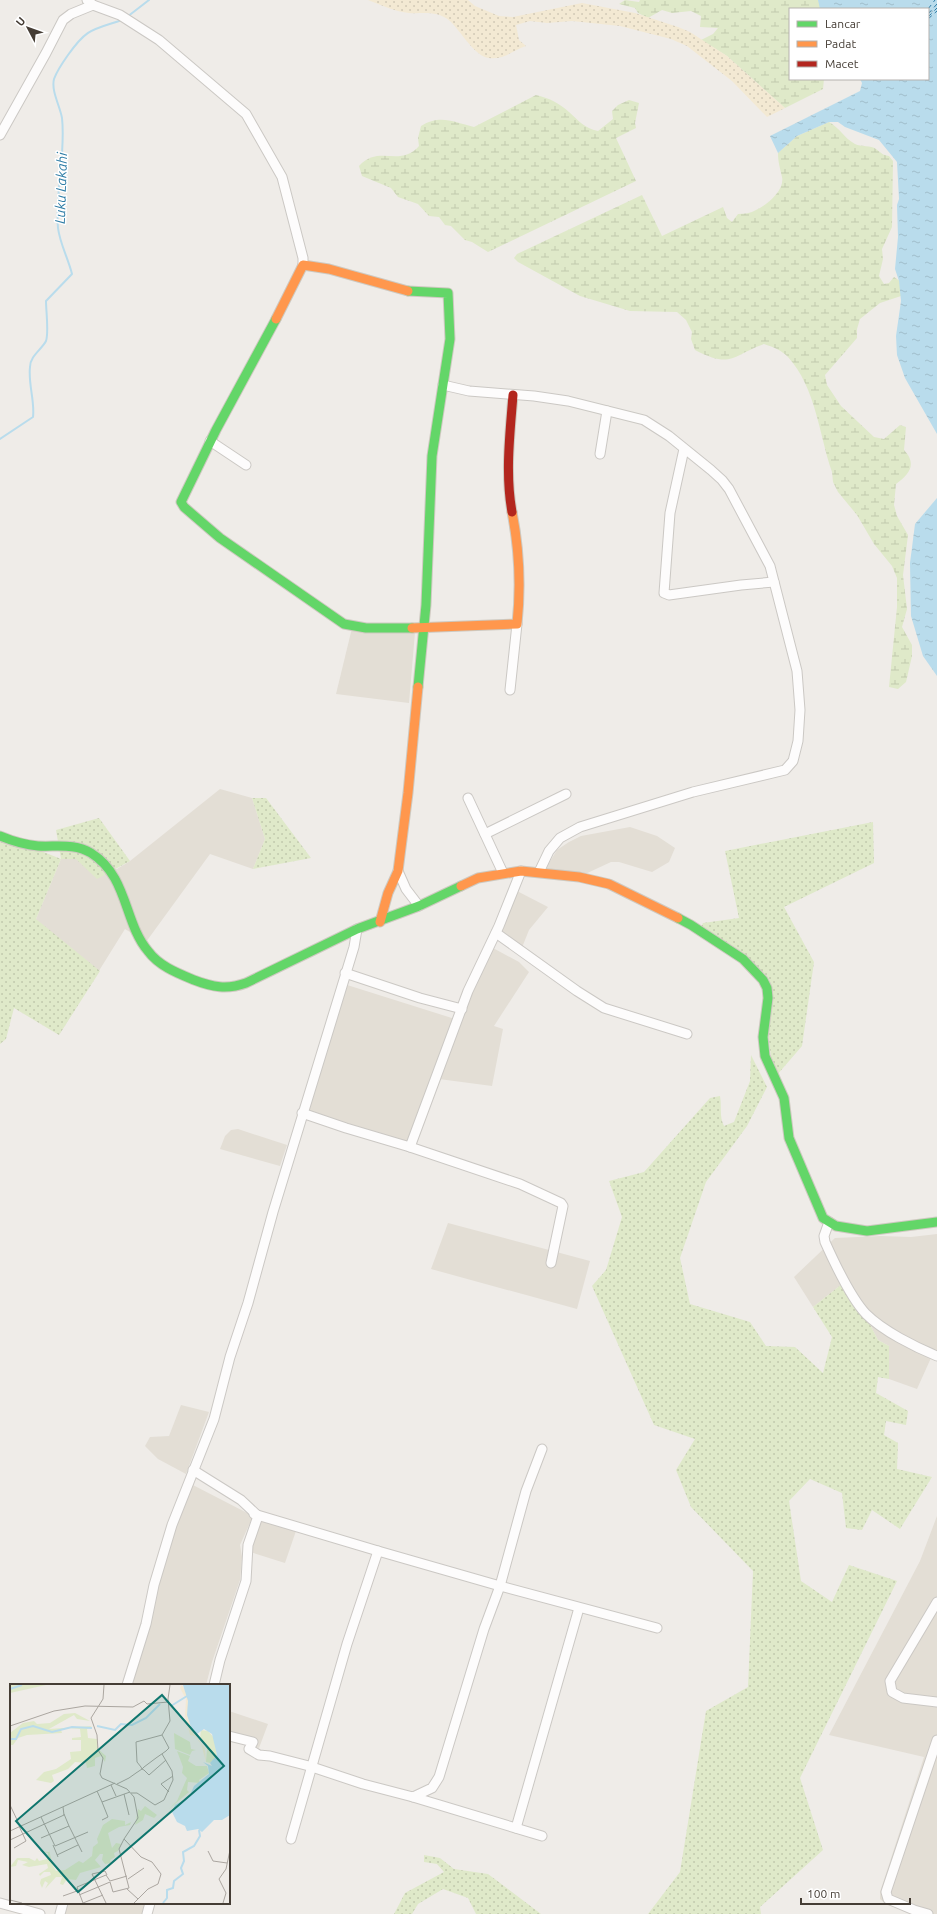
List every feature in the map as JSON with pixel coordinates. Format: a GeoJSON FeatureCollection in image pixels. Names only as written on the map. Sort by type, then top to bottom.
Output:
{"type":"FeatureCollection","features":[{"type":"Feature","properties":{"kind":"street"},"geometry":{"type":"LineString","coordinates":[[0,134],[43,59],[63,20],[90,2],[130,21],[176,54],[228,97],[248,117],[282,177],[303,258],[303,266],[253,364],[210,442],[181,502],[184,507],[207,528],[344,624],[354,627],[425,628],[517,624]]}},
{"type":"Feature","properties":{"kind":"street"},"geometry":{"type":"LineString","coordinates":[[303,266],[348,274],[405,290],[430,294],[448,293],[450,339],[432,456],[425,628],[408,793],[398,870],[390,888],[380,922]]}},
{"type":"Feature","properties":{"kind":"street"},"geometry":{"type":"LineString","coordinates":[[443,385],[468,390],[534,396],[568,401],[644,420],[684,449],[725,484],[765,555],[770,566],[798,676],[800,719],[798,741],[789,767],[778,773],[693,792],[580,827],[569,832],[556,842],[549,851],[540,872]]}},
{"type":"Feature","properties":{"kind":"street"},"geometry":{"type":"LineString","coordinates":[[510,690],[519,606],[515,528],[510,501],[509,455],[513,395]]}},
{"type":"Feature","properties":{"kind":"street"},"geometry":{"type":"LineString","coordinates":[[600,454],[607,411]]}},
{"type":"Feature","properties":{"kind":"street"},"geometry":{"type":"LineString","coordinates":[[210,442],[246,465]]}},
{"type":"Feature","properties":{"kind":"street"},"geometry":{"type":"LineString","coordinates":[[684,449],[670,513],[664,593],[669,596],[742,585],[774,582]]}},
{"type":"Feature","properties":{"kind":"street"},"geometry":{"type":"LineString","coordinates":[[485,834],[566,794]]}},
{"type":"Feature","properties":{"kind":"street"},"geometry":{"type":"LineString","coordinates":[[468,798],[502,873]]}},
{"type":"Feature","properties":{"kind":"street"},"geometry":{"type":"LineString","coordinates":[[0,836],[32,845],[74,846],[92,854],[114,877],[141,942],[147,951],[168,968],[188,978],[214,987],[233,988],[240,986],[357,929],[380,922],[419,906],[478,878],[521,871],[579,877],[608,884],[627,892],[691,925],[743,959],[757,973],[767,988],[768,998],[763,1037],[765,1056],[784,1098],[789,1138],[820,1213],[829,1222],[836,1226],[867,1230],[937,1222]]}},
{"type":"Feature","properties":{"kind":"street"},"geometry":{"type":"LineString","coordinates":[[398,870],[406,889],[419,906]]}},
{"type":"Feature","properties":{"kind":"street"},"geometry":{"type":"LineString","coordinates":[[410,1146],[462,1009],[496,933],[521,871]]}},
{"type":"Feature","properties":{"kind":"street"},"geometry":{"type":"LineString","coordinates":[[127,1684],[146,1624],[160,1562],[172,1525],[214,1420],[230,1357],[248,1303],[302,1113],[357,929]]}},
{"type":"Feature","properties":{"kind":"street"},"geometry":{"type":"LineString","coordinates":[[496,933],[577,991],[604,1008],[687,1034]]}},
{"type":"Feature","properties":{"kind":"street"},"geometry":{"type":"LineString","coordinates":[[345,973],[420,998],[462,1009]]}},
{"type":"Feature","properties":{"kind":"street"},"geometry":{"type":"LineString","coordinates":[[302,1113],[346,1128],[410,1146],[520,1184],[561,1202],[563,1206],[551,1263]]}},
{"type":"Feature","properties":{"kind":"street"},"geometry":{"type":"LineString","coordinates":[[829,1222],[824,1236],[825,1242],[865,1313],[889,1331],[937,1356]]}},
{"type":"Feature","properties":{"kind":"street"},"geometry":{"type":"LineString","coordinates":[[413,1797],[432,1788],[439,1777],[484,1629],[500,1586],[526,1491],[542,1449]]}},
{"type":"Feature","properties":{"kind":"street"},"geometry":{"type":"LineString","coordinates":[[193,1470],[241,1500],[254,1514],[258,1516],[248,1545],[246,1581],[220,1660],[214,1684]]}},
{"type":"Feature","properties":{"kind":"street"},"geometry":{"type":"LineString","coordinates":[[254,1514],[500,1586],[657,1628]]}},
{"type":"Feature","properties":{"kind":"street"},"geometry":{"type":"LineString","coordinates":[[291,1839],[313,1767],[347,1644],[378,1551]]}},
{"type":"Feature","properties":{"kind":"street"},"geometry":{"type":"LineString","coordinates":[[937,1602],[909,1646],[890,1681],[892,1692],[903,1698],[937,1702]]}},
{"type":"Feature","properties":{"kind":"street"},"geometry":{"type":"LineString","coordinates":[[516,1828],[579,1608]]}},
{"type":"Feature","properties":{"kind":"street"},"geometry":{"type":"LineString","coordinates":[[230,1736],[252,1742],[249,1749],[259,1755],[270,1756],[313,1767],[363,1784],[413,1797],[542,1836]]}},
{"type":"Feature","properties":{"kind":"street"},"geometry":{"type":"LineString","coordinates":[[928,1914],[914,1912],[888,1899],[886,1892],[937,1740]]}},
{"type":"Feature","properties":{"kind":"street"},"geometry":{"type":"LineString","coordinates":[[0,1903],[40,1914]]}},
{"type":"Feature","properties":{"kind":"street"},"geometry":{"type":"LineString","coordinates":[[60,1914],[63,1904]]}},
{"type":"Feature","properties":{"kind":"street"},"geometry":{"type":"LineString","coordinates":[[147,1914],[150,1904]]}},
{"type":"Feature","properties":{"kind":"shaded area"},"geometry":{"type":"Polygon","coordinates":[[[352,628],[415,632],[409,703],[336,694],[352,628]]]}},
{"type":"Feature","properties":{"kind":"shaded area"},"geometry":{"type":"Polygon","coordinates":[[[220,789],[252,798],[265,839],[253,869],[210,854],[146,942],[125,929],[59,1035],[36,919],[61,859],[76,859],[117,869],[130,861],[220,789]]]}},
{"type":"Feature","properties":{"kind":"shaded area"},"geometry":{"type":"Polygon","coordinates":[[[630,827],[657,836],[675,848],[669,862],[652,872],[619,862],[611,862],[583,875],[546,868],[557,850],[581,836],[630,827]]]}},
{"type":"Feature","properties":{"kind":"shaded area"},"geometry":{"type":"Polygon","coordinates":[[[517,891],[548,907],[529,930],[521,950],[496,937],[517,891]]]}},
{"type":"Feature","properties":{"kind":"shaded area"},"geometry":{"type":"Polygon","coordinates":[[[493,948],[519,962],[529,972],[494,1026],[503,1029],[492,1086],[439,1079],[474,988],[493,948]]]}},
{"type":"Feature","properties":{"kind":"shaded area"},"geometry":{"type":"Polygon","coordinates":[[[344,984],[455,1019],[404,1148],[304,1116],[344,984]]]}},
{"type":"Feature","properties":{"kind":"shaded area"},"geometry":{"type":"Polygon","coordinates":[[[238,1129],[287,1145],[280,1166],[220,1149],[225,1136],[231,1130],[238,1129]]]}},
{"type":"Feature","properties":{"kind":"shaded area"},"geometry":{"type":"Polygon","coordinates":[[[448,1223],[590,1261],[577,1309],[431,1269],[448,1223]]]}},
{"type":"Feature","properties":{"kind":"shaded area"},"geometry":{"type":"Polygon","coordinates":[[[937,1234],[937,1350],[935,1349],[917,1389],[889,1379],[889,1346],[878,1340],[847,1280],[813,1307],[794,1277],[835,1238],[881,1236],[911,1237],[937,1234]]]}},
{"type":"Feature","properties":{"kind":"shaded area"},"geometry":{"type":"Polygon","coordinates":[[[181,1405],[209,1412],[186,1474],[158,1459],[145,1446],[150,1437],[169,1436],[181,1405]]]}},
{"type":"Feature","properties":{"kind":"shaded area"},"geometry":{"type":"Polygon","coordinates":[[[189,1483],[253,1516],[240,1545],[242,1557],[240,1580],[212,1662],[206,1684],[127,1684],[189,1483]]]}},
{"type":"Feature","properties":{"kind":"shaded area"},"geometry":{"type":"Polygon","coordinates":[[[937,1516],[937,1914],[921,1914],[887,1905],[880,1899],[880,1892],[924,1757],[829,1735],[920,1561],[937,1516]]]}},
{"type":"Feature","properties":{"kind":"shaded area"},"geometry":{"type":"Polygon","coordinates":[[[257,1517],[297,1528],[285,1563],[247,1551],[257,1517]]]}},
{"type":"Feature","properties":{"kind":"shaded area"},"geometry":{"type":"Polygon","coordinates":[[[230,1711],[268,1724],[259,1748],[230,1737],[230,1711]]]}},
{"type":"Feature","properties":{"kind":"shaded area"},"geometry":{"type":"Polygon","coordinates":[[[65,1904],[146,1904],[144,1914],[62,1914],[65,1904]]]}},
{"type":"Feature","properties":{"kind":"green space"},"geometry":{"type":"Polygon","coordinates":[[[625,0],[639,2],[640,0],[821,0],[823,8],[789,8],[789,80],[824,80],[823,89],[785,108],[727,56],[701,40],[713,34],[718,28],[700,27],[701,16],[691,11],[672,13],[662,10],[648,18],[638,13],[635,8],[619,4],[625,0]]]}},
{"type":"Feature","properties":{"kind":"green space"},"geometry":{"type":"Polygon","coordinates":[[[536,95],[558,103],[585,126],[598,131],[613,119],[612,111],[618,105],[629,100],[639,103],[635,123],[636,128],[616,138],[636,181],[488,252],[472,242],[465,240],[451,226],[445,225],[439,217],[429,216],[418,204],[398,197],[391,188],[362,176],[359,166],[367,160],[374,157],[397,156],[412,152],[419,146],[418,138],[421,126],[428,122],[434,120],[447,120],[474,127],[536,95]]]}},
{"type":"Feature","properties":{"kind":"green space"},"geometry":{"type":"Polygon","coordinates":[[[829,122],[855,144],[874,148],[889,156],[893,161],[892,227],[882,249],[883,259],[879,276],[884,284],[889,283],[894,277],[907,286],[904,295],[880,303],[860,319],[857,329],[857,338],[825,375],[827,385],[841,406],[874,437],[884,439],[900,425],[906,427],[904,450],[908,455],[911,464],[908,473],[896,484],[894,505],[897,516],[908,535],[903,575],[907,609],[902,627],[912,645],[912,656],[906,682],[898,689],[889,687],[897,607],[897,578],[892,566],[874,544],[857,515],[838,492],[833,482],[832,472],[811,397],[797,369],[788,357],[783,352],[764,344],[731,359],[724,360],[707,356],[695,350],[691,339],[692,332],[686,320],[677,312],[630,311],[580,296],[518,262],[514,258],[517,254],[642,195],[662,236],[723,207],[727,218],[732,222],[738,214],[750,213],[760,208],[770,201],[778,192],[781,187],[782,177],[778,153],[797,136],[829,122]]]}},
{"type":"Feature","properties":{"kind":"green space"},"geometry":{"type":"Polygon","coordinates":[[[252,798],[266,798],[311,858],[253,869],[265,839],[252,798]]]}},
{"type":"Feature","properties":{"kind":"green space"},"geometry":{"type":"Polygon","coordinates":[[[99,818],[130,861],[97,879],[76,859],[61,859],[56,830],[99,818]]]}},
{"type":"Feature","properties":{"kind":"green space"},"geometry":{"type":"Polygon","coordinates":[[[873,822],[874,863],[784,907],[814,962],[802,1046],[777,1075],[772,1064],[760,973],[698,934],[703,923],[739,918],[725,851],[873,822]]]}},
{"type":"Feature","properties":{"kind":"green space"},"geometry":{"type":"Polygon","coordinates":[[[0,838],[31,847],[61,859],[36,919],[100,971],[59,1035],[14,1008],[6,1039],[0,1044],[0,838]]]}},
{"type":"Feature","properties":{"kind":"green space"},"geometry":{"type":"Polygon","coordinates":[[[751,1055],[767,1087],[747,1126],[706,1182],[680,1258],[690,1304],[750,1322],[766,1346],[795,1347],[823,1373],[832,1337],[813,1307],[847,1280],[878,1340],[889,1346],[889,1379],[878,1377],[876,1393],[908,1411],[906,1425],[886,1421],[884,1435],[898,1443],[897,1469],[932,1477],[900,1529],[872,1510],[862,1530],[846,1528],[842,1493],[810,1479],[789,1501],[801,1581],[832,1602],[849,1565],[897,1581],[800,1778],[823,1850],[760,1907],[761,1914],[648,1914],[680,1872],[706,1711],[748,1687],[753,1571],[691,1507],[676,1470],[695,1439],[654,1425],[592,1286],[606,1270],[622,1217],[609,1181],[644,1172],[710,1098],[720,1096],[724,1126],[734,1122],[750,1081],[751,1055]]]}},
{"type":"Feature","properties":{"kind":"green space"},"geometry":{"type":"Polygon","coordinates":[[[424,1855],[440,1858],[454,1869],[488,1874],[541,1914],[476,1914],[468,1898],[443,1889],[418,1904],[412,1914],[394,1914],[405,1893],[444,1872],[437,1864],[424,1862],[424,1855]]]}},
{"type":"Feature","properties":{"kind":"sand"},"geometry":{"type":"Polygon","coordinates":[[[368,0],[468,0],[475,6],[499,16],[513,17],[582,3],[635,13],[690,32],[727,56],[785,108],[767,117],[732,81],[687,46],[671,39],[620,26],[572,21],[547,23],[530,21],[516,25],[519,40],[526,46],[499,58],[489,58],[478,53],[450,21],[440,15],[399,11],[368,0]]]}},
{"type":"Feature","properties":{"kind":"water"},"geometry":{"type":"Polygon","coordinates":[[[818,0],[937,0],[937,434],[905,378],[897,355],[896,336],[901,301],[899,281],[895,269],[898,237],[897,205],[899,199],[897,162],[879,140],[845,127],[838,122],[829,122],[797,136],[778,153],[770,136],[860,91],[862,83],[860,80],[929,80],[929,8],[820,8],[818,0]]]}},
{"type":"Feature","properties":{"kind":"water"},"geometry":{"type":"Polygon","coordinates":[[[937,498],[937,676],[923,656],[911,616],[910,563],[915,524],[937,498]]]}},
{"type":"Feature","properties":{"kind":"waterway","name":"Luku Lakahi"},"geometry":{"type":"LineString","coordinates":[[127,17],[149,0]]}},
{"type":"Feature","properties":{"kind":"waterway","name":"Luku Lakahi"},"geometry":{"type":"LineString","coordinates":[[0,439],[33,417],[30,367],[32,359],[44,344],[47,337],[46,301],[72,274],[60,240],[58,228],[57,214],[63,132],[61,113],[53,84],[54,79],[58,70],[80,40],[97,28],[122,20]]}},
{"type":"Feature","properties":{"kind":"ferry route"},"geometry":{"type":"LineString","coordinates":[[929,8],[935,0]]}},
{"type":"Feature","properties":{"kind":"ferry route"},"geometry":{"type":"LineString","coordinates":[[929,13],[937,4]]}},
{"type":"Feature","properties":{"kind":"ferry route"},"geometry":{"type":"LineString","coordinates":[[929,16],[937,8]]}},
{"type":"Feature","properties":{"kind":"ferry route"},"geometry":{"type":"LineString","coordinates":[[929,18],[937,11]]}},
{"type":"Feature","properties":{"kind":"traffic: fast"},"geometry":{"type":"LineString","coordinates":[[408,291],[448,293],[450,339],[432,456],[426,605],[418,687]]}},
{"type":"Feature","properties":{"kind":"traffic: fast"},"geometry":{"type":"LineString","coordinates":[[276,319],[216,430],[181,502],[184,507],[220,538],[344,624],[366,628],[412,628]]}},
{"type":"Feature","properties":{"kind":"traffic: fast"},"geometry":{"type":"LineString","coordinates":[[0,836],[28,845],[65,846],[78,848],[91,853],[103,863],[112,874],[119,887],[140,940],[152,956],[163,965],[181,975],[220,987],[246,983],[357,929],[419,906],[461,886]]}},
{"type":"Feature","properties":{"kind":"traffic: fast"},"geometry":{"type":"LineString","coordinates":[[678,918],[743,959],[763,980],[767,988],[768,998],[763,1037],[765,1056],[784,1098],[789,1138],[823,1218],[836,1226],[867,1231],[937,1222]]}},
{"type":"Feature","properties":{"kind":"traffic: slow"},"geometry":{"type":"LineString","coordinates":[[276,319],[303,265],[329,269],[408,291]]}},
{"type":"Feature","properties":{"kind":"traffic: slow"},"geometry":{"type":"LineString","coordinates":[[412,628],[517,624],[519,568],[512,512]]}},
{"type":"Feature","properties":{"kind":"traffic: slow"},"geometry":{"type":"LineString","coordinates":[[380,922],[388,893],[398,871],[408,793],[418,687]]}},
{"type":"Feature","properties":{"kind":"traffic: slow"},"geometry":{"type":"LineString","coordinates":[[461,886],[478,878],[521,871],[579,877],[609,884],[678,918]]}},
{"type":"Feature","properties":{"kind":"traffic: jam"},"geometry":{"type":"LineString","coordinates":[[512,512],[508,468],[513,395]]}}]}
